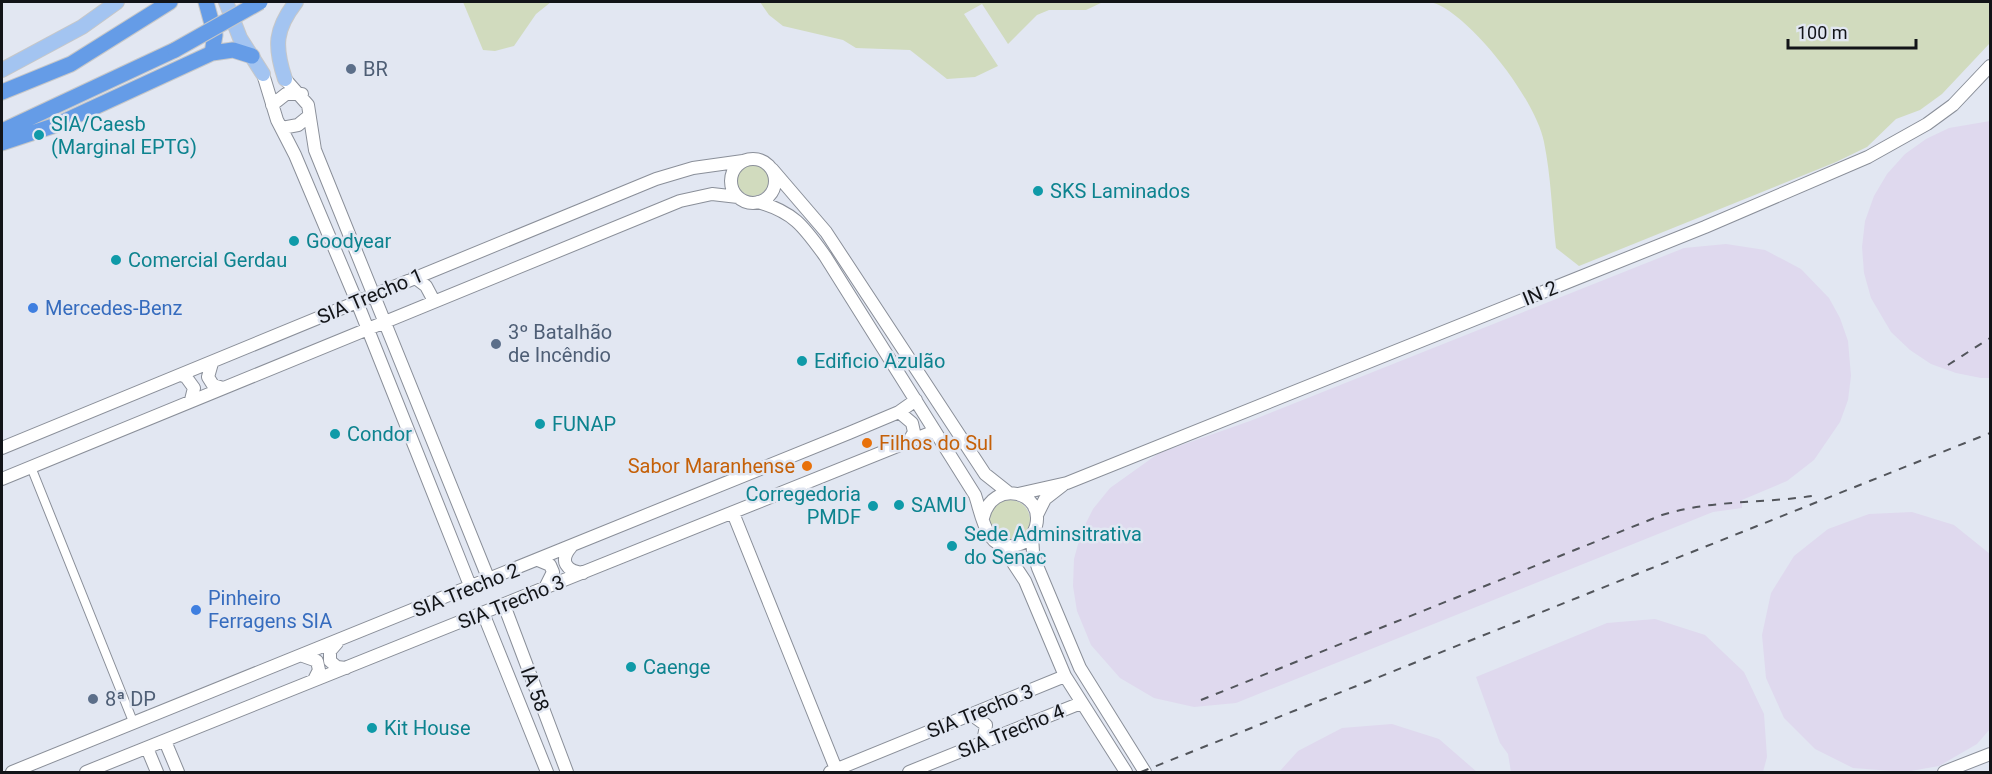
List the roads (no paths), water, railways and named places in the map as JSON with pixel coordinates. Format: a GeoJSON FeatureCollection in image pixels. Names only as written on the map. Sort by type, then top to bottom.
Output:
{"type":"FeatureCollection","features":[{"type":"Feature","properties":{"kind":"highway"},"geometry":{"type":"LineString","coordinates":[[206,2],[215,34],[212,53]]}},
{"type":"Feature","properties":{"kind":"highway"},"geometry":{"type":"LineString","coordinates":[[2,131],[176,50],[260,2]]}},
{"type":"Feature","properties":{"kind":"highway"},"geometry":{"type":"LineString","coordinates":[[2,92],[71,64],[167,5]]}},
{"type":"Feature","properties":{"kind":"highway"},"geometry":{"type":"LineString","coordinates":[[2,144],[56,125],[212,53],[233,50],[252,56]]}},
{"type":"Feature","properties":{"kind":"main road"},"geometry":{"type":"LineString","coordinates":[[2,70],[82,27],[117,2]]}},
{"type":"Feature","properties":{"kind":"main road"},"geometry":{"type":"LineString","coordinates":[[226,2],[240,38],[263,74],[272,105],[357,302],[471,588]]}},
{"type":"Feature","properties":{"kind":"main road"},"geometry":{"type":"LineString","coordinates":[[296,2],[279,31],[278,57],[285,79],[302,94],[308,105],[315,150],[489,580]]}},
{"type":"Feature","properties":{"kind":"main road","name":"IN 2"},"geometry":{"type":"LineString","coordinates":[[1013,493],[1066,483],[1705,227],[1868,157],[1927,124],[1953,105],[1990,66]]}},
{"type":"Feature","properties":{"kind":"main road"},"geometry":{"type":"LineString","coordinates":[[272,105],[286,94],[302,94]]}},
{"type":"Feature","properties":{"kind":"main road"},"geometry":{"type":"LineString","coordinates":[[282,128],[298,125],[309,116]]}},
{"type":"Feature","properties":{"kind":"main road"},"geometry":{"type":"LineString","coordinates":[[758,202],[765,200],[774,189],[775,176],[768,164],[756,159],[743,161],[733,171],[731,178],[731,185],[738,197],[744,201],[758,202],[788,213],[801,224],[825,256],[975,495],[988,535],[1002,546],[1025,581],[1065,676],[1080,703],[1126,772]]}},
{"type":"Feature","properties":{"kind":"main road","name":"SIA Trecho 1"},"geometry":{"type":"LineString","coordinates":[[2,448],[212,363],[414,277],[665,176],[693,168],[743,161]]}},
{"type":"Feature","properties":{"kind":"main road"},"geometry":{"type":"LineString","coordinates":[[772,170],[826,232],[985,474],[1030,502],[1037,515],[1032,535],[1038,568],[1080,668],[1145,772]]}},
{"type":"Feature","properties":{"kind":"main road"},"geometry":{"type":"LineString","coordinates":[[2,479],[680,201],[712,194],[738,197]]}},
{"type":"Feature","properties":{"kind":"main road"},"geometry":{"type":"LineString","coordinates":[[414,277],[426,286],[434,302]]}},
{"type":"Feature","properties":{"kind":"main road"},"geometry":{"type":"LineString","coordinates":[[212,363],[208,377],[213,385],[223,388]]}},
{"type":"Feature","properties":{"kind":"main road"},"geometry":{"type":"LineString","coordinates":[[181,375],[186,377],[194,388],[191,400]]}},
{"type":"Feature","properties":{"kind":"main road","name":"SIA Trecho 2"},"geometry":{"type":"LineString","coordinates":[[12,772],[572,547],[899,412],[916,400]]}},
{"type":"Feature","properties":{"kind":"main road"},"geometry":{"type":"LineString","coordinates":[[899,412],[912,423],[914,432],[909,441]]}},
{"type":"Feature","properties":{"kind":"main road","name":"SIA Trecho 3"},"geometry":{"type":"LineString","coordinates":[[86,772],[935,431]]}},
{"type":"Feature","properties":{"kind":"main road","name":"IN 2"},"geometry":{"type":"LineString","coordinates":[[1037,515],[1045,499],[1066,483]]}},
{"type":"Feature","properties":{"kind":"main road"},"geometry":{"type":"LineString","coordinates":[[983,518],[989,503],[1001,494],[1013,493]]}},
{"type":"Feature","properties":{"kind":"main road"},"geometry":{"type":"LineString","coordinates":[[733,513],[833,771]]}},
{"type":"Feature","properties":{"kind":"main road"},"geometry":{"type":"LineString","coordinates":[[1002,546],[1019,545],[1032,535]]}},
{"type":"Feature","properties":{"kind":"main road"},"geometry":{"type":"LineString","coordinates":[[572,547],[565,557],[565,564],[572,571],[583,573]]}},
{"type":"Feature","properties":{"kind":"main road"},"geometry":{"type":"LineString","coordinates":[[538,560],[550,565],[553,573],[544,589]]}},
{"type":"Feature","properties":{"kind":"main road","name":"IA 58"},"geometry":{"type":"LineString","coordinates":[[504,605],[567,772]]}},
{"type":"Feature","properties":{"kind":"main road","name":"IA 58"},"geometry":{"type":"LineString","coordinates":[[483,613],[547,772]]}},
{"type":"Feature","properties":{"kind":"main road"},"geometry":{"type":"LineString","coordinates":[[490,632],[509,623]]}},
{"type":"Feature","properties":{"kind":"main road"},"geometry":{"type":"LineString","coordinates":[[338,642],[330,651],[330,661],[337,667],[346,668]]}},
{"type":"Feature","properties":{"kind":"main road"},"geometry":{"type":"LineString","coordinates":[[303,656],[317,661],[319,670],[314,680]]}},
{"type":"Feature","properties":{"kind":"main road","name":"SIA Trecho 3"},"geometry":{"type":"LineString","coordinates":[[833,771],[1065,676]]}},
{"type":"Feature","properties":{"kind":"main road","name":"SIA Trecho 4"},"geometry":{"type":"LineString","coordinates":[[909,772],[1080,703]]}},
{"type":"Feature","properties":{"kind":"main road"},"geometry":{"type":"LineString","coordinates":[[972,715],[986,725],[982,743]]}},
{"type":"Feature","properties":{"kind":"main road"},"geometry":{"type":"LineString","coordinates":[[165,741],[178,772]]}},
{"type":"Feature","properties":{"kind":"main road"},"geometry":{"type":"LineString","coordinates":[[538,751],[556,743]]}},
{"type":"Feature","properties":{"kind":"main road"},"geometry":{"type":"LineString","coordinates":[[147,748],[157,772]]}},
{"type":"Feature","properties":{"kind":"main road"},"geometry":{"type":"LineString","coordinates":[[1944,772],[1990,754]]}},
{"type":"Feature","properties":{"kind":"street"},"geometry":{"type":"LineString","coordinates":[[32,467],[134,724]]}},
{"type":"Feature","properties":{"kind":"railway"},"geometry":{"type":"LineString","coordinates":[[1948,365],[1990,338]]}},
{"type":"Feature","properties":{"kind":"railway"},"geometry":{"type":"LineString","coordinates":[[1141,772],[1990,433]]}},
{"type":"Feature","properties":{"kind":"railway"},"geometry":{"type":"LineString","coordinates":[[1201,700],[1662,515],[1701,506],[1818,495]]}},
{"type":"Feature","properties":{"kind":"place","name":"BR"},"geometry":{"type":"Point","coordinates":[351,69]}},
{"type":"Feature","properties":{"kind":"place","name":"SIA/Caesb (Marginal EPTG)"},"geometry":{"type":"Point","coordinates":[39,135]}},
{"type":"Feature","properties":{"kind":"place","name":"SKS Laminados"},"geometry":{"type":"Point","coordinates":[1038,191]}},
{"type":"Feature","properties":{"kind":"place","name":"Goodyear"},"geometry":{"type":"Point","coordinates":[294,241]}},
{"type":"Feature","properties":{"kind":"place","name":"Comercial Gerdau"},"geometry":{"type":"Point","coordinates":[116,260]}},
{"type":"Feature","properties":{"kind":"place","name":"Mercedes-Benz"},"geometry":{"type":"Point","coordinates":[33,308]}},
{"type":"Feature","properties":{"kind":"place","name":"3º Batalhão de Incêndio"},"geometry":{"type":"Point","coordinates":[496,344]}},
{"type":"Feature","properties":{"kind":"place","name":"Edificio Azulão"},"geometry":{"type":"Point","coordinates":[802,361]}},
{"type":"Feature","properties":{"kind":"place","name":"FUNAP"},"geometry":{"type":"Point","coordinates":[540,424]}},
{"type":"Feature","properties":{"kind":"place","name":"Condor"},"geometry":{"type":"Point","coordinates":[335,434]}},
{"type":"Feature","properties":{"kind":"place","name":"Filhos do Sul"},"geometry":{"type":"Point","coordinates":[867,443]}},
{"type":"Feature","properties":{"kind":"place","name":"Sabor Maranhense"},"geometry":{"type":"Point","coordinates":[807,466]}},
{"type":"Feature","properties":{"kind":"place","name":"SAMU"},"geometry":{"type":"Point","coordinates":[899,505]}},
{"type":"Feature","properties":{"kind":"place","name":"Corregedoria PMDF"},"geometry":{"type":"Point","coordinates":[873,506]}},
{"type":"Feature","properties":{"kind":"place","name":"Sede Adminsitrativa do Senac"},"geometry":{"type":"Point","coordinates":[952,546]}},
{"type":"Feature","properties":{"kind":"place","name":"Pinheiro Ferragens SIA"},"geometry":{"type":"Point","coordinates":[196,610]}},
{"type":"Feature","properties":{"kind":"place","name":"Caenge"},"geometry":{"type":"Point","coordinates":[631,667]}},
{"type":"Feature","properties":{"kind":"place","name":"8ª DP"},"geometry":{"type":"Point","coordinates":[93,699]}},
{"type":"Feature","properties":{"kind":"place","name":"Kit House"},"geometry":{"type":"Point","coordinates":[372,728]}}]}
